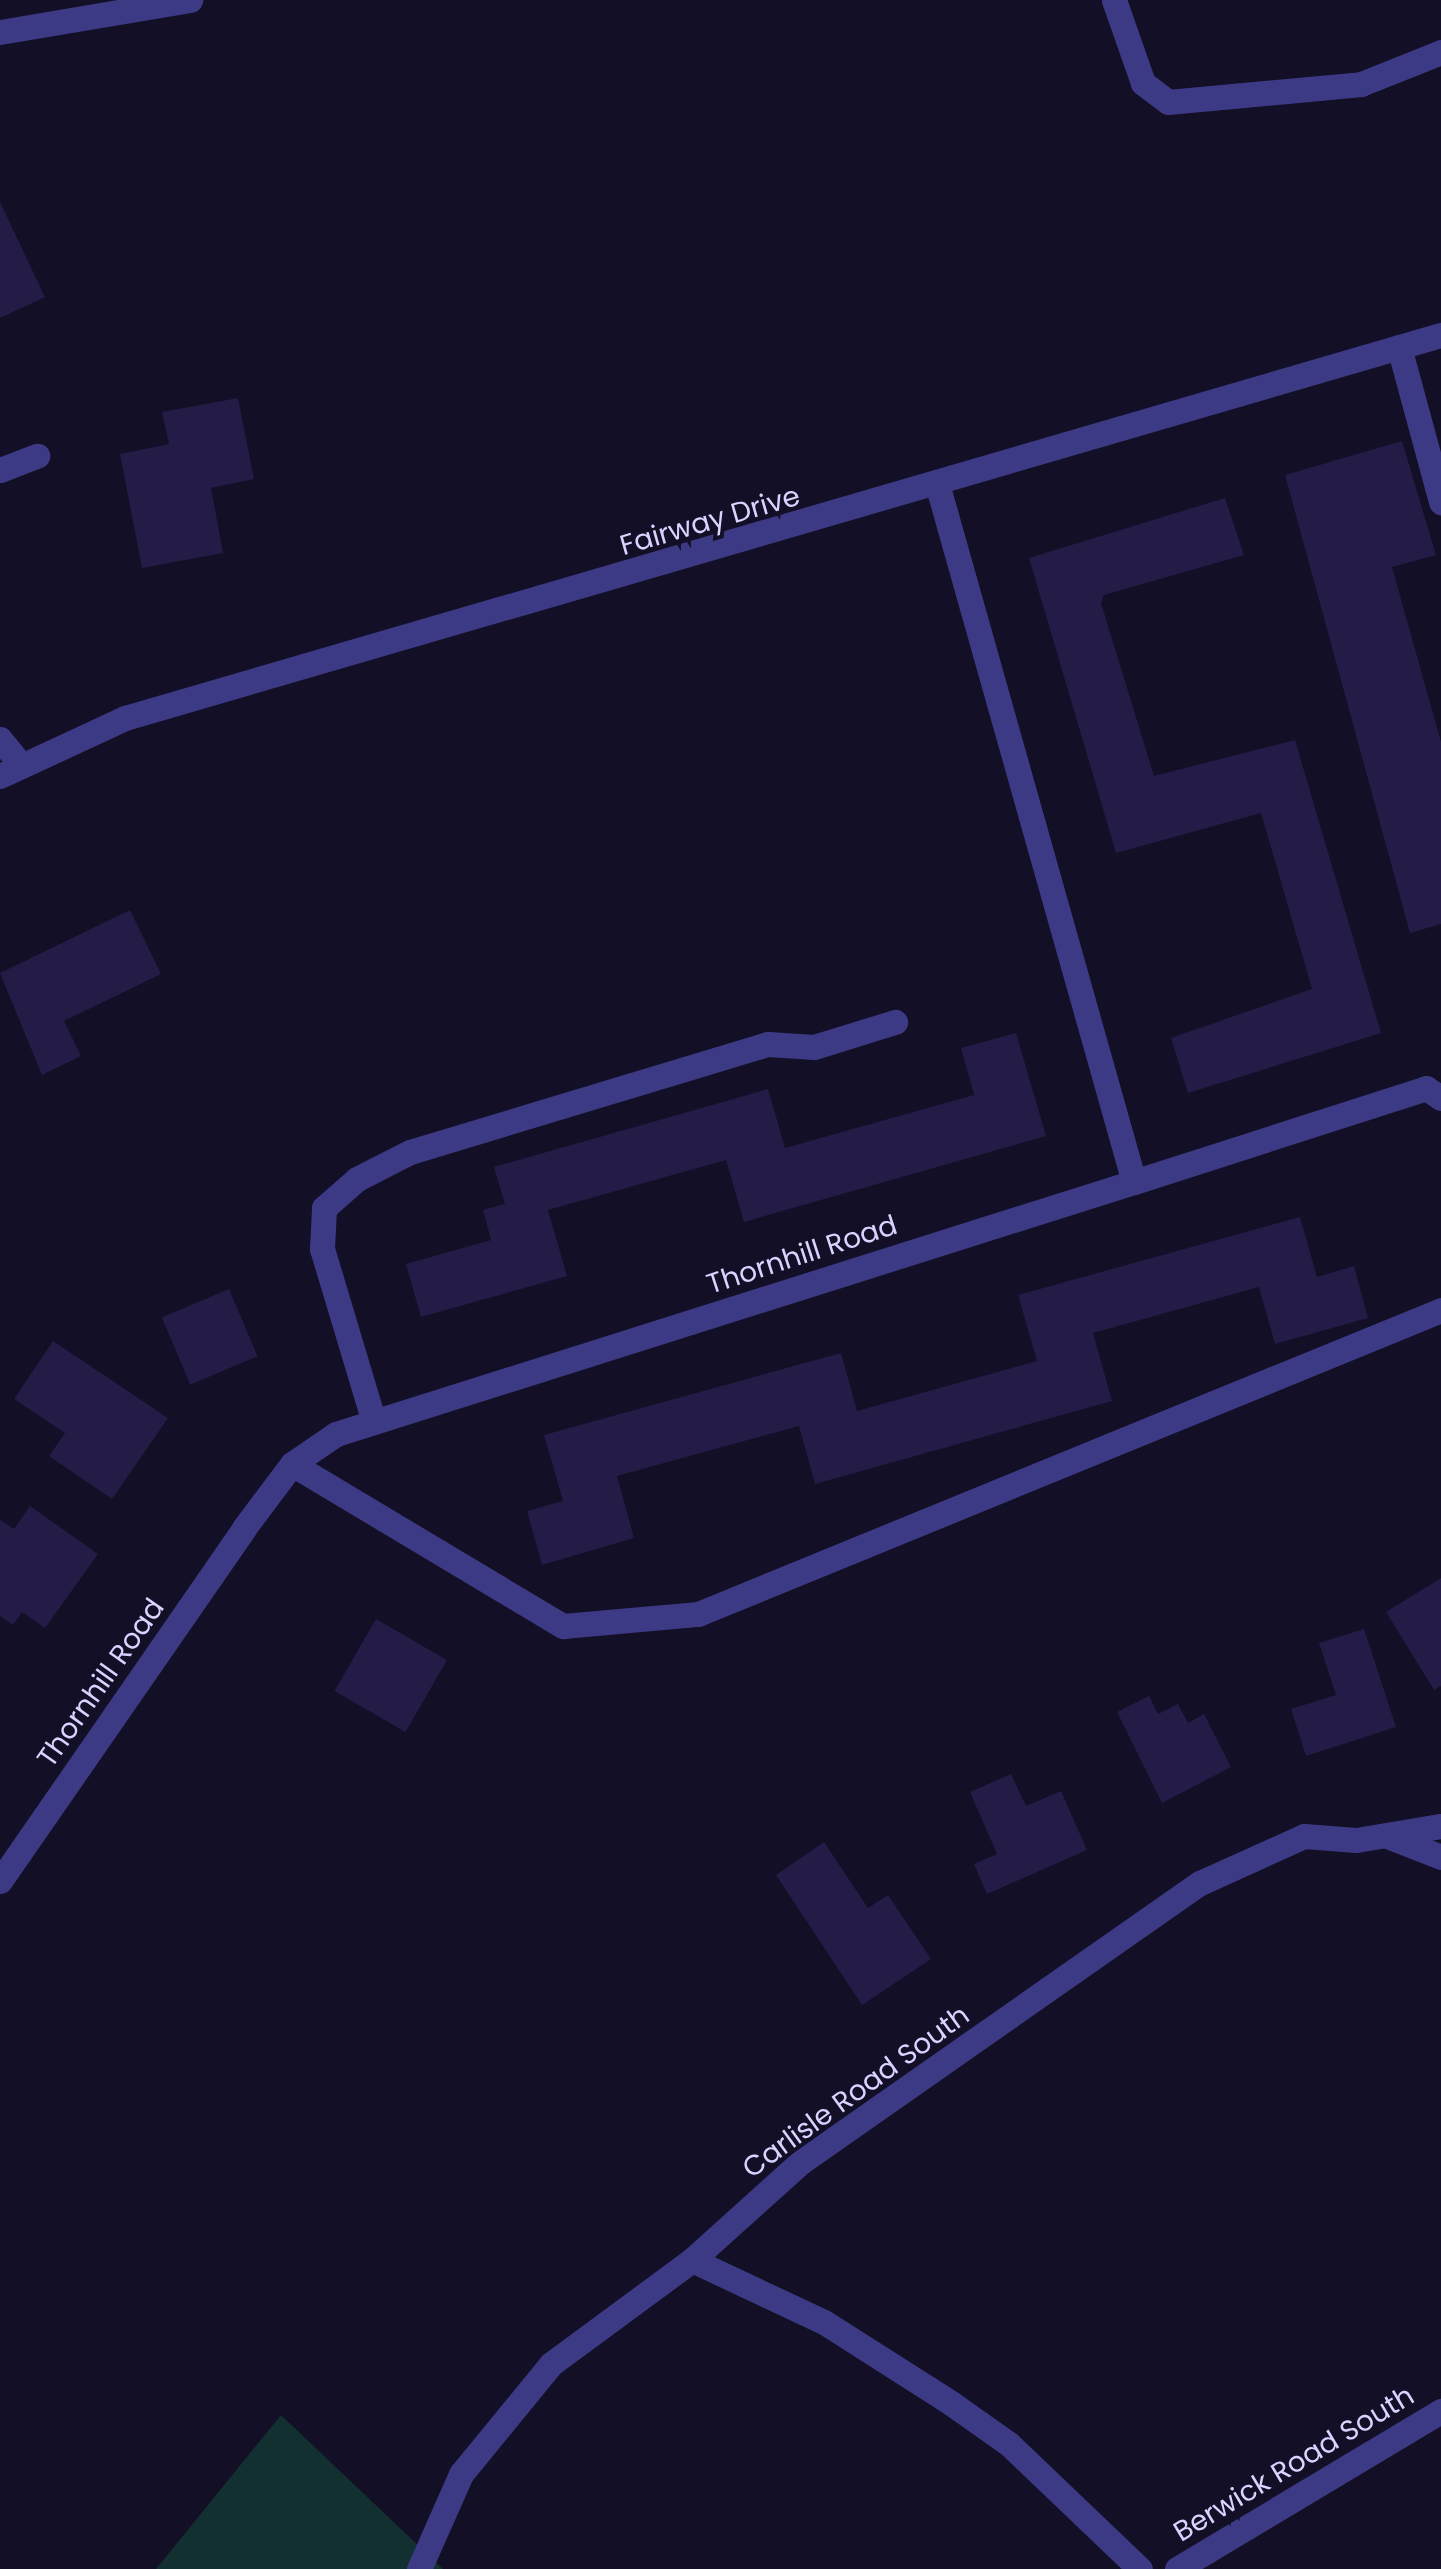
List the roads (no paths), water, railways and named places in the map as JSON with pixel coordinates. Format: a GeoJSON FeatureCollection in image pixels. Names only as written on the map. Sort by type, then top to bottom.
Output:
{"type":"FeatureCollection","features":[{"type":"Feature","properties":{"kind":"street"},"geometry":{"type":"LineString","coordinates":[[0,32],[190,0]]}},
{"type":"Feature","properties":{"kind":"street"},"geometry":{"type":"LineString","coordinates":[[1114,0],[1143,83],[1168,102],[1302,94],[1361,84],[1441,52]]}},
{"type":"Feature","properties":{"kind":"street","name":"Fairway Drive"},"geometry":{"type":"LineString","coordinates":[[10,770],[125,718],[938,487],[1164,411],[1441,334]]}},
{"type":"Feature","properties":{"kind":"street"},"geometry":{"type":"LineString","coordinates":[[1399,347],[1441,502]]}},
{"type":"Feature","properties":{"kind":"street"},"geometry":{"type":"LineString","coordinates":[[0,470],[37,456]]}},
{"type":"Feature","properties":{"kind":"street"},"geometry":{"type":"LineString","coordinates":[[938,487],[1134,1182]]}},
{"type":"Feature","properties":{"kind":"street"},"geometry":{"type":"LineString","coordinates":[[0,739],[10,770]]}},
{"type":"Feature","properties":{"kind":"street"},"geometry":{"type":"LineString","coordinates":[[374,1422],[322,1249],[324,1208],[357,1179],[410,1152],[768,1044],[814,1047],[896,1022]]}},
{"type":"Feature","properties":{"kind":"street","name":"Thornhill Road"},"geometry":{"type":"LineString","coordinates":[[0,1881],[292,1464],[374,1422],[1426,1088],[1441,1098]]}},
{"type":"Feature","properties":{"kind":"street"},"geometry":{"type":"LineString","coordinates":[[292,1464],[562,1626],[698,1614],[1441,1310]]}},
{"type":"Feature","properties":{"kind":"street","name":"Carlisle Road South"},"geometry":{"type":"LineString","coordinates":[[420,2569],[461,2474],[551,2364],[692,2260],[801,2162],[1200,1883],[1304,1836],[1385,1835],[1441,1826]]}},
{"type":"Feature","properties":{"kind":"street"},"geometry":{"type":"LineString","coordinates":[[1385,1835],[1441,1856]]}},
{"type":"Feature","properties":{"kind":"street"},"geometry":{"type":"LineString","coordinates":[[692,2260],[824,2322],[951,2402],[1009,2444],[1140,2569]]}},
{"type":"Feature","properties":{"kind":"street","name":"Berwick Road South"},"geometry":{"type":"LineString","coordinates":[[1178,2569],[1441,2411]]}}]}
